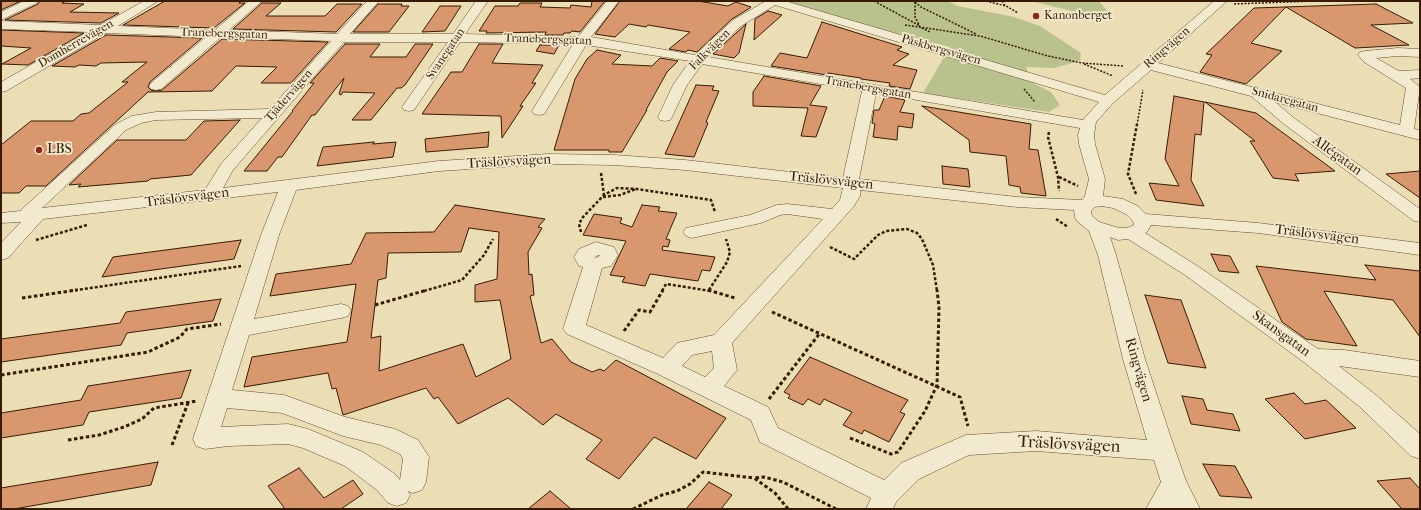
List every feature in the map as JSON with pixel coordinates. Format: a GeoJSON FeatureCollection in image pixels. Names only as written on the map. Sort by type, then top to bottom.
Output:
{"type":"FeatureCollection","features":[{"type":"Feature","properties":{"kind":"street"},"geometry":{"type":"LineString","coordinates":[[1,16],[33,1]]}},
{"type":"Feature","properties":{"kind":"street","name":"Domherrevägen"},"geometry":{"type":"LineString","coordinates":[[1,88],[152,1]]}},
{"type":"Feature","properties":{"kind":"street"},"geometry":{"type":"LineString","coordinates":[[156,86],[256,1]]}},
{"type":"Feature","properties":{"kind":"street","name":"Tjädervägen"},"geometry":{"type":"LineString","coordinates":[[211,195],[227,167],[373,1]]}},
{"type":"Feature","properties":{"kind":"street","name":"Svanegatan"},"geometry":{"type":"LineString","coordinates":[[409,107],[482,1]]}},
{"type":"Feature","properties":{"kind":"street"},"geometry":{"type":"LineString","coordinates":[[539,111],[582,40],[613,1]]}},
{"type":"Feature","properties":{"kind":"street","name":"Falkvägen"},"geometry":{"type":"LineString","coordinates":[[665,117],[680,85],[698,59],[737,23],[774,1]]}},
{"type":"Feature","properties":{"kind":"street","name":"Påskbergsvägen"},"geometry":{"type":"LineString","coordinates":[[774,1],[1108,100]]}},
{"type":"Feature","properties":{"kind":"street","name":"Ringvägen"},"geometry":{"type":"LineString","coordinates":[[1088,126],[1089,121],[1108,100],[1156,66],[1226,3]]}},
{"type":"Feature","properties":{"kind":"street","name":"Tranebergsgatan"},"geometry":{"type":"LineString","coordinates":[[1,25],[339,38],[457,38],[582,40],[604,42],[1088,126]]}},
{"type":"Feature","properties":{"kind":"street"},"geometry":{"type":"LineString","coordinates":[[1406,132],[1413,87],[1365,55],[1398,52],[1420,53]]}},
{"type":"Feature","properties":{"kind":"street","name":"Snidaregatan"},"geometry":{"type":"LineString","coordinates":[[1156,66],[1420,136]]}},
{"type":"Feature","properties":{"kind":"street"},"geometry":{"type":"LineString","coordinates":[[1396,75],[1420,74]]}},
{"type":"Feature","properties":{"kind":"street"},"geometry":{"type":"LineString","coordinates":[[666,368],[684,349],[721,341],[848,202],[851,196],[851,183],[870,88]]}},
{"type":"Feature","properties":{"kind":"street","name":"Allégatan"},"geometry":{"type":"LineString","coordinates":[[1256,92],[1283,117],[1420,217]]}},
{"type":"Feature","properties":{"kind":"street"},"geometry":{"type":"LineString","coordinates":[[1,254],[14,241],[36,204],[121,127],[138,119],[156,116],[273,114]]}},
{"type":"Feature","properties":{"kind":"street"},"geometry":{"type":"LineString","coordinates":[[1085,212],[1094,196],[1097,179],[1087,144],[1086,135],[1088,126]]}},
{"type":"Feature","properties":{"kind":"street","name":"Träslövsvägen"},"geometry":{"type":"LineString","coordinates":[[1,218],[30,216],[289,186],[439,166],[548,159],[614,160],[685,165],[1017,202],[1085,212],[1111,233],[1136,226],[1258,228],[1420,248]]}},
{"type":"Feature","properties":{"kind":"street"},"geometry":{"type":"LineString","coordinates":[[1097,179],[1111,191],[1129,200]]}},
{"type":"Feature","properties":{"kind":"street"},"geometry":{"type":"LineString","coordinates":[[219,398],[284,404],[344,426],[386,436],[409,446],[416,457],[405,489],[386,482],[354,459],[308,439],[288,434],[280,434],[228,436],[206,439],[242,325],[262,264],[289,186]]}},
{"type":"Feature","properties":{"kind":"street"},"geometry":{"type":"LineString","coordinates":[[1085,212],[1102,201],[1129,200]]}},
{"type":"Feature","properties":{"kind":"street","name":"Skansgatan"},"geometry":{"type":"LineString","coordinates":[[1129,200],[1136,226],[1192,271],[1313,357],[1368,401],[1420,449]]}},
{"type":"Feature","properties":{"kind":"street"},"geometry":{"type":"LineString","coordinates":[[692,232],[756,219],[782,210],[836,215]]}},
{"type":"Feature","properties":{"kind":"street","name":"Ringvägen"},"geometry":{"type":"LineString","coordinates":[[1085,212],[1107,255],[1134,358],[1174,483],[1186,509]]}},
{"type":"Feature","properties":{"kind":"street"},"geometry":{"type":"LineString","coordinates":[[594,264],[574,330],[666,368],[760,414],[769,435],[883,502]]}},
{"type":"Feature","properties":{"kind":"street"},"geometry":{"type":"LineString","coordinates":[[242,325],[341,311]]}},
{"type":"Feature","properties":{"kind":"street"},"geometry":{"type":"LineString","coordinates":[[708,389],[726,370],[721,341]]}},
{"type":"Feature","properties":{"kind":"street"},"geometry":{"type":"LineString","coordinates":[[1313,357],[1344,358],[1420,369]]}},
{"type":"Feature","properties":{"kind":"street","name":"Träslövsvägen"},"geometry":{"type":"LineString","coordinates":[[883,502],[910,471],[966,446],[1036,441],[1163,451]]}},
{"type":"Feature","properties":{"kind":"street"},"geometry":{"type":"LineString","coordinates":[[1159,509],[1174,483]]}},
{"type":"Feature","properties":{"kind":"path"},"geometry":{"type":"LineString","coordinates":[[874,1],[934,34]]}},
{"type":"Feature","properties":{"kind":"path"},"geometry":{"type":"LineString","coordinates":[[914,1],[916,17],[920,26]]}},
{"type":"Feature","properties":{"kind":"path"},"geometry":{"type":"LineString","coordinates":[[914,1],[921,7],[980,36]]}},
{"type":"Feature","properties":{"kind":"path"},"geometry":{"type":"LineString","coordinates":[[986,1],[1006,6],[1018,13]]}},
{"type":"Feature","properties":{"kind":"path"},"geometry":{"type":"LineString","coordinates":[[1002,1],[1006,6]]}},
{"type":"Feature","properties":{"kind":"path"},"geometry":{"type":"LineString","coordinates":[[1226,3],[1314,1]]}},
{"type":"Feature","properties":{"kind":"path"},"geometry":{"type":"LineString","coordinates":[[905,25],[980,36],[1048,56],[1082,63],[1124,66]]}},
{"type":"Feature","properties":{"kind":"path"},"geometry":{"type":"LineString","coordinates":[[1082,63],[1113,76]]}},
{"type":"Feature","properties":{"kind":"path"},"geometry":{"type":"LineString","coordinates":[[1129,200],[1128,174],[1144,81],[1156,66]]}},
{"type":"Feature","properties":{"kind":"path"},"geometry":{"type":"LineString","coordinates":[[1004,68],[1033,101],[1037,103]]}},
{"type":"Feature","properties":{"kind":"path"},"geometry":{"type":"LineString","coordinates":[[598,170],[601,170],[603,196]]}},
{"type":"Feature","properties":{"kind":"path"},"geometry":{"type":"LineString","coordinates":[[1049,218],[1065,223],[1085,212],[1058,177]]}},
{"type":"Feature","properties":{"kind":"path"},"geometry":{"type":"LineString","coordinates":[[581,232],[579,224],[583,217],[603,196],[617,188],[637,189],[711,200],[716,219],[727,241],[730,252],[727,262],[709,290]]}},
{"type":"Feature","properties":{"kind":"path"},"geometry":{"type":"LineString","coordinates":[[603,196],[620,195],[637,189]]}},
{"type":"Feature","properties":{"kind":"path"},"geometry":{"type":"LineString","coordinates":[[14,241],[40,240],[89,224]]}},
{"type":"Feature","properties":{"kind":"path"},"geometry":{"type":"LineString","coordinates":[[813,240],[838,250],[854,259],[878,235],[886,231],[907,229],[917,233],[922,239],[933,265],[939,307],[937,385],[926,411],[898,452],[891,454],[850,438]]}},
{"type":"Feature","properties":{"kind":"path"},"geometry":{"type":"LineString","coordinates":[[375,305],[462,280],[484,255],[493,238]]}},
{"type":"Feature","properties":{"kind":"path"},"geometry":{"type":"LineString","coordinates":[[22,298],[262,264]]}},
{"type":"Feature","properties":{"kind":"path"},"geometry":{"type":"LineString","coordinates":[[614,346],[639,310],[650,312],[666,284],[709,290],[755,304],[960,396],[964,415],[975,445]]}},
{"type":"Feature","properties":{"kind":"path"},"geometry":{"type":"LineString","coordinates":[[1,375],[148,352],[174,340],[187,329],[242,325]]}},
{"type":"Feature","properties":{"kind":"path"},"geometry":{"type":"LineString","coordinates":[[757,413],[820,333]]}},
{"type":"Feature","properties":{"kind":"path"},"geometry":{"type":"LineString","coordinates":[[68,440],[99,435],[124,427],[142,419],[154,408],[219,398]]}},
{"type":"Feature","properties":{"kind":"path"},"geometry":{"type":"LineString","coordinates":[[172,445],[189,402]]}},
{"type":"Feature","properties":{"kind":"path"},"geometry":{"type":"LineString","coordinates":[[633,509],[662,495],[677,491],[690,484],[703,472],[754,478],[764,477],[783,482],[836,509]]}},
{"type":"Feature","properties":{"kind":"path"},"geometry":{"type":"LineString","coordinates":[[754,478],[774,493],[788,509]]}},
{"type":"Feature","properties":{"kind":"green space"},"geometry":{"type":"Polygon","coordinates":[[[770,1],[947,1],[958,6],[1014,17],[1040,26],[1081,53],[1080,61],[1054,68],[1026,67],[1033,83],[1051,92],[1060,105],[1049,112],[923,93],[950,47],[770,1]]]}},
{"type":"Feature","properties":{"kind":"green space"},"geometry":{"type":"Polygon","coordinates":[[[1031,1],[1099,1],[1108,12],[1080,13],[1031,1]]]}},
{"type":"Feature","properties":{"kind":"building"},"geometry":{"type":"Polygon","coordinates":[[[1,1],[21,1],[1,10],[1,1]]]}},
{"type":"Feature","properties":{"kind":"building"},"geometry":{"type":"Polygon","coordinates":[[[40,1],[66,1],[62,3],[84,4],[70,12],[119,13],[101,23],[5,20],[38,4],[40,1]]]}},
{"type":"Feature","properties":{"kind":"building"},"geometry":{"type":"Polygon","coordinates":[[[165,1],[241,1],[239,3],[245,3],[214,28],[123,25],[165,1]]]}},
{"type":"Feature","properties":{"kind":"building"},"geometry":{"type":"Polygon","coordinates":[[[592,1],[605,1],[580,32],[572,31],[570,33],[564,33],[563,35],[545,35],[546,32],[486,33],[487,31],[479,31],[495,6],[518,6],[520,3],[542,3],[540,7],[570,8],[571,5],[591,7],[592,1]]]}},
{"type":"Feature","properties":{"kind":"building"},"geometry":{"type":"Polygon","coordinates":[[[620,1],[698,1],[728,6],[736,2],[751,7],[732,19],[697,52],[688,50],[686,52],[669,49],[690,32],[648,25],[646,27],[629,24],[615,37],[595,34],[620,1]]]}},
{"type":"Feature","properties":{"kind":"building"},"geometry":{"type":"Polygon","coordinates":[[[262,3],[281,3],[266,16],[325,16],[337,4],[362,4],[336,32],[233,29],[262,3]]]}},
{"type":"Feature","properties":{"kind":"building"},"geometry":{"type":"Polygon","coordinates":[[[378,4],[402,4],[401,6],[409,6],[389,32],[353,32],[378,4]]]}},
{"type":"Feature","properties":{"kind":"building"},"geometry":{"type":"Polygon","coordinates":[[[1376,4],[1413,23],[1371,25],[1409,45],[1355,48],[1286,7],[1251,43],[1282,51],[1246,84],[1200,72],[1212,55],[1206,54],[1254,8],[1376,4]]]}},
{"type":"Feature","properties":{"kind":"building"},"geometry":{"type":"Polygon","coordinates":[[[440,6],[461,6],[445,31],[422,32],[440,6]]]}},
{"type":"Feature","properties":{"kind":"building"},"geometry":{"type":"Polygon","coordinates":[[[768,11],[782,15],[754,40],[755,19],[768,11]]]}},
{"type":"Feature","properties":{"kind":"building"},"geometry":{"type":"Polygon","coordinates":[[[822,22],[902,47],[897,50],[909,54],[893,65],[917,70],[910,89],[889,86],[890,83],[861,78],[828,73],[827,75],[771,66],[780,53],[807,58],[822,22]]]}},
{"type":"Feature","properties":{"kind":"building"},"geometry":{"type":"Polygon","coordinates":[[[746,24],[739,53],[734,58],[713,54],[746,24]]]}},
{"type":"Feature","properties":{"kind":"building"},"geometry":{"type":"Polygon","coordinates":[[[1,30],[84,33],[28,65],[2,64],[31,48],[1,46],[1,30]]]}},
{"type":"Feature","properties":{"kind":"building"},"geometry":{"type":"Polygon","coordinates":[[[106,35],[202,38],[150,82],[148,87],[151,90],[156,91],[162,90],[222,39],[328,42],[291,83],[261,83],[277,67],[236,66],[212,91],[148,92],[46,186],[26,186],[19,193],[1,193],[1,145],[31,121],[73,121],[81,114],[89,113],[128,82],[122,82],[147,62],[101,63],[96,66],[79,65],[75,67],[52,66],[106,35]]]}},
{"type":"Feature","properties":{"kind":"building"},"geometry":{"type":"Polygon","coordinates":[[[345,44],[380,44],[370,57],[406,57],[415,44],[433,44],[405,85],[401,88],[397,88],[371,120],[352,120],[375,93],[343,92],[341,95],[339,94],[344,78],[315,115],[312,115],[282,157],[278,157],[267,171],[244,171],[314,83],[310,83],[345,44]]]}},
{"type":"Feature","properties":{"kind":"building"},"geometry":{"type":"Polygon","coordinates":[[[479,44],[503,44],[492,63],[543,65],[532,83],[536,83],[520,106],[523,106],[502,138],[501,116],[422,114],[451,72],[462,72],[479,44]]]}},
{"type":"Feature","properties":{"kind":"building"},"geometry":{"type":"Polygon","coordinates":[[[540,45],[559,45],[554,54],[536,51],[540,45]]]}},
{"type":"Feature","properties":{"kind":"building"},"geometry":{"type":"Polygon","coordinates":[[[597,50],[621,55],[612,64],[652,66],[660,58],[678,61],[667,72],[622,152],[609,152],[609,150],[554,150],[575,79],[587,59],[597,50]]]}},
{"type":"Feature","properties":{"kind":"building"},"geometry":{"type":"Polygon","coordinates":[[[764,76],[821,86],[810,105],[827,107],[816,137],[801,136],[808,108],[753,106],[753,92],[764,76]]]}},
{"type":"Feature","properties":{"kind":"building"},"geometry":{"type":"Polygon","coordinates":[[[696,85],[714,86],[712,90],[719,91],[694,157],[665,154],[696,85]]]}},
{"type":"Feature","properties":{"kind":"building"},"geometry":{"type":"Polygon","coordinates":[[[885,96],[905,100],[900,112],[914,114],[912,128],[898,126],[897,140],[873,137],[875,124],[872,123],[874,110],[879,110],[885,96]]]}},
{"type":"Feature","properties":{"kind":"building"},"geometry":{"type":"Polygon","coordinates":[[[1174,96],[1204,102],[1201,135],[1195,134],[1191,180],[1204,206],[1156,200],[1149,183],[1179,186],[1165,159],[1174,96]]]}},
{"type":"Feature","properties":{"kind":"building"},"geometry":{"type":"Polygon","coordinates":[[[1205,102],[1256,113],[1335,171],[1295,174],[1299,181],[1273,178],[1250,141],[1255,141],[1205,102]]]}},
{"type":"Feature","properties":{"kind":"building"},"geometry":{"type":"Polygon","coordinates":[[[922,106],[1031,124],[1029,149],[1038,150],[1046,196],[1021,193],[1020,187],[1009,185],[1006,156],[970,152],[969,140],[922,106]]]}},
{"type":"Feature","properties":{"kind":"building"},"geometry":{"type":"Polygon","coordinates":[[[240,120],[191,175],[150,179],[148,181],[78,187],[81,184],[69,185],[117,140],[186,140],[204,121],[240,120]]]}},
{"type":"Feature","properties":{"kind":"building"},"geometry":{"type":"Polygon","coordinates":[[[489,132],[488,147],[426,152],[425,139],[489,132]]]}},
{"type":"Feature","properties":{"kind":"building"},"geometry":{"type":"Polygon","coordinates":[[[374,142],[373,144],[396,142],[393,157],[317,166],[323,147],[374,142]]]}},
{"type":"Feature","properties":{"kind":"building"},"geometry":{"type":"Polygon","coordinates":[[[942,166],[968,169],[970,187],[943,184],[942,166]]]}},
{"type":"Feature","properties":{"kind":"building"},"geometry":{"type":"Polygon","coordinates":[[[1420,171],[1420,198],[1386,174],[1420,171]]]}},
{"type":"Feature","properties":{"kind":"building"},"geometry":{"type":"Polygon","coordinates":[[[455,205],[545,219],[538,227],[542,228],[528,252],[529,275],[532,274],[534,295],[530,296],[541,343],[552,339],[571,362],[592,372],[600,369],[604,371],[616,360],[726,418],[696,459],[654,437],[619,479],[586,459],[602,440],[556,414],[543,425],[508,398],[458,424],[438,397],[434,399],[426,388],[343,415],[336,388],[332,389],[328,373],[244,387],[252,357],[347,342],[356,284],[270,296],[276,274],[351,264],[366,233],[434,232],[455,205]],[[469,228],[461,252],[388,253],[386,278],[378,280],[371,338],[381,336],[379,371],[463,344],[476,377],[511,359],[500,300],[475,302],[475,285],[497,279],[499,232],[469,228]]]}},
{"type":"Feature","properties":{"kind":"building"},"geometry":{"type":"Polygon","coordinates":[[[642,205],[660,207],[658,211],[677,213],[666,239],[670,240],[668,247],[663,246],[662,250],[715,257],[710,271],[702,270],[698,281],[650,274],[645,286],[622,282],[625,277],[610,275],[626,241],[583,235],[594,214],[622,218],[620,223],[632,227],[642,205]]]}},
{"type":"Feature","properties":{"kind":"building"},"geometry":{"type":"Polygon","coordinates":[[[241,240],[234,259],[102,277],[113,257],[241,240]]]}},
{"type":"Feature","properties":{"kind":"building"},"geometry":{"type":"Polygon","coordinates":[[[1211,254],[1230,256],[1239,273],[1219,271],[1211,254]]]}},
{"type":"Feature","properties":{"kind":"building"},"geometry":{"type":"Polygon","coordinates":[[[1365,265],[1420,271],[1420,337],[1393,300],[1324,291],[1357,346],[1306,339],[1282,322],[1256,266],[1376,280],[1365,265]]]}},
{"type":"Feature","properties":{"kind":"building"},"geometry":{"type":"Polygon","coordinates":[[[1145,295],[1181,300],[1206,368],[1168,363],[1145,295]]]}},
{"type":"Feature","properties":{"kind":"building"},"geometry":{"type":"Polygon","coordinates":[[[221,299],[213,321],[127,333],[121,345],[1,362],[1,339],[120,323],[126,312],[221,299]]]}},
{"type":"Feature","properties":{"kind":"building"},"geometry":{"type":"Polygon","coordinates":[[[810,357],[908,400],[900,412],[905,414],[889,442],[864,430],[862,434],[843,425],[852,412],[824,399],[820,405],[808,399],[803,405],[788,398],[790,395],[784,392],[810,357]]]}},
{"type":"Feature","properties":{"kind":"building"},"geometry":{"type":"Polygon","coordinates":[[[191,370],[181,398],[89,412],[83,425],[1,438],[1,413],[81,400],[88,386],[191,370]]]}},
{"type":"Feature","properties":{"kind":"building"},"geometry":{"type":"Polygon","coordinates":[[[1294,393],[1305,404],[1326,400],[1356,428],[1305,439],[1265,399],[1294,393]]]}},
{"type":"Feature","properties":{"kind":"building"},"geometry":{"type":"Polygon","coordinates":[[[1182,396],[1203,399],[1207,410],[1233,414],[1240,431],[1191,424],[1182,396]]]}},
{"type":"Feature","properties":{"kind":"building"},"geometry":{"type":"Polygon","coordinates":[[[158,462],[151,485],[14,509],[1,509],[1,488],[158,462]]]}},
{"type":"Feature","properties":{"kind":"building"},"geometry":{"type":"Polygon","coordinates":[[[1203,464],[1235,466],[1252,498],[1220,496],[1203,464]]]}},
{"type":"Feature","properties":{"kind":"building"},"geometry":{"type":"Polygon","coordinates":[[[299,468],[324,498],[353,480],[363,494],[341,509],[285,509],[268,486],[299,468]]]}},
{"type":"Feature","properties":{"kind":"building"},"geometry":{"type":"Polygon","coordinates":[[[1410,478],[1420,489],[1420,509],[1402,509],[1377,481],[1410,478]]]}},
{"type":"Feature","properties":{"kind":"building"},"geometry":{"type":"Polygon","coordinates":[[[709,482],[732,495],[721,509],[686,509],[709,482]]]}},
{"type":"Feature","properties":{"kind":"building"},"geometry":{"type":"Polygon","coordinates":[[[550,491],[571,509],[528,509],[550,491]]]}},
{"type":"Feature","properties":{"kind":"place","name":"Kanonberget"},"geometry":{"type":"Point","coordinates":[1036,16]}},
{"type":"Feature","properties":{"kind":"place","name":"LBS"},"geometry":{"type":"Point","coordinates":[39,150]}}]}
